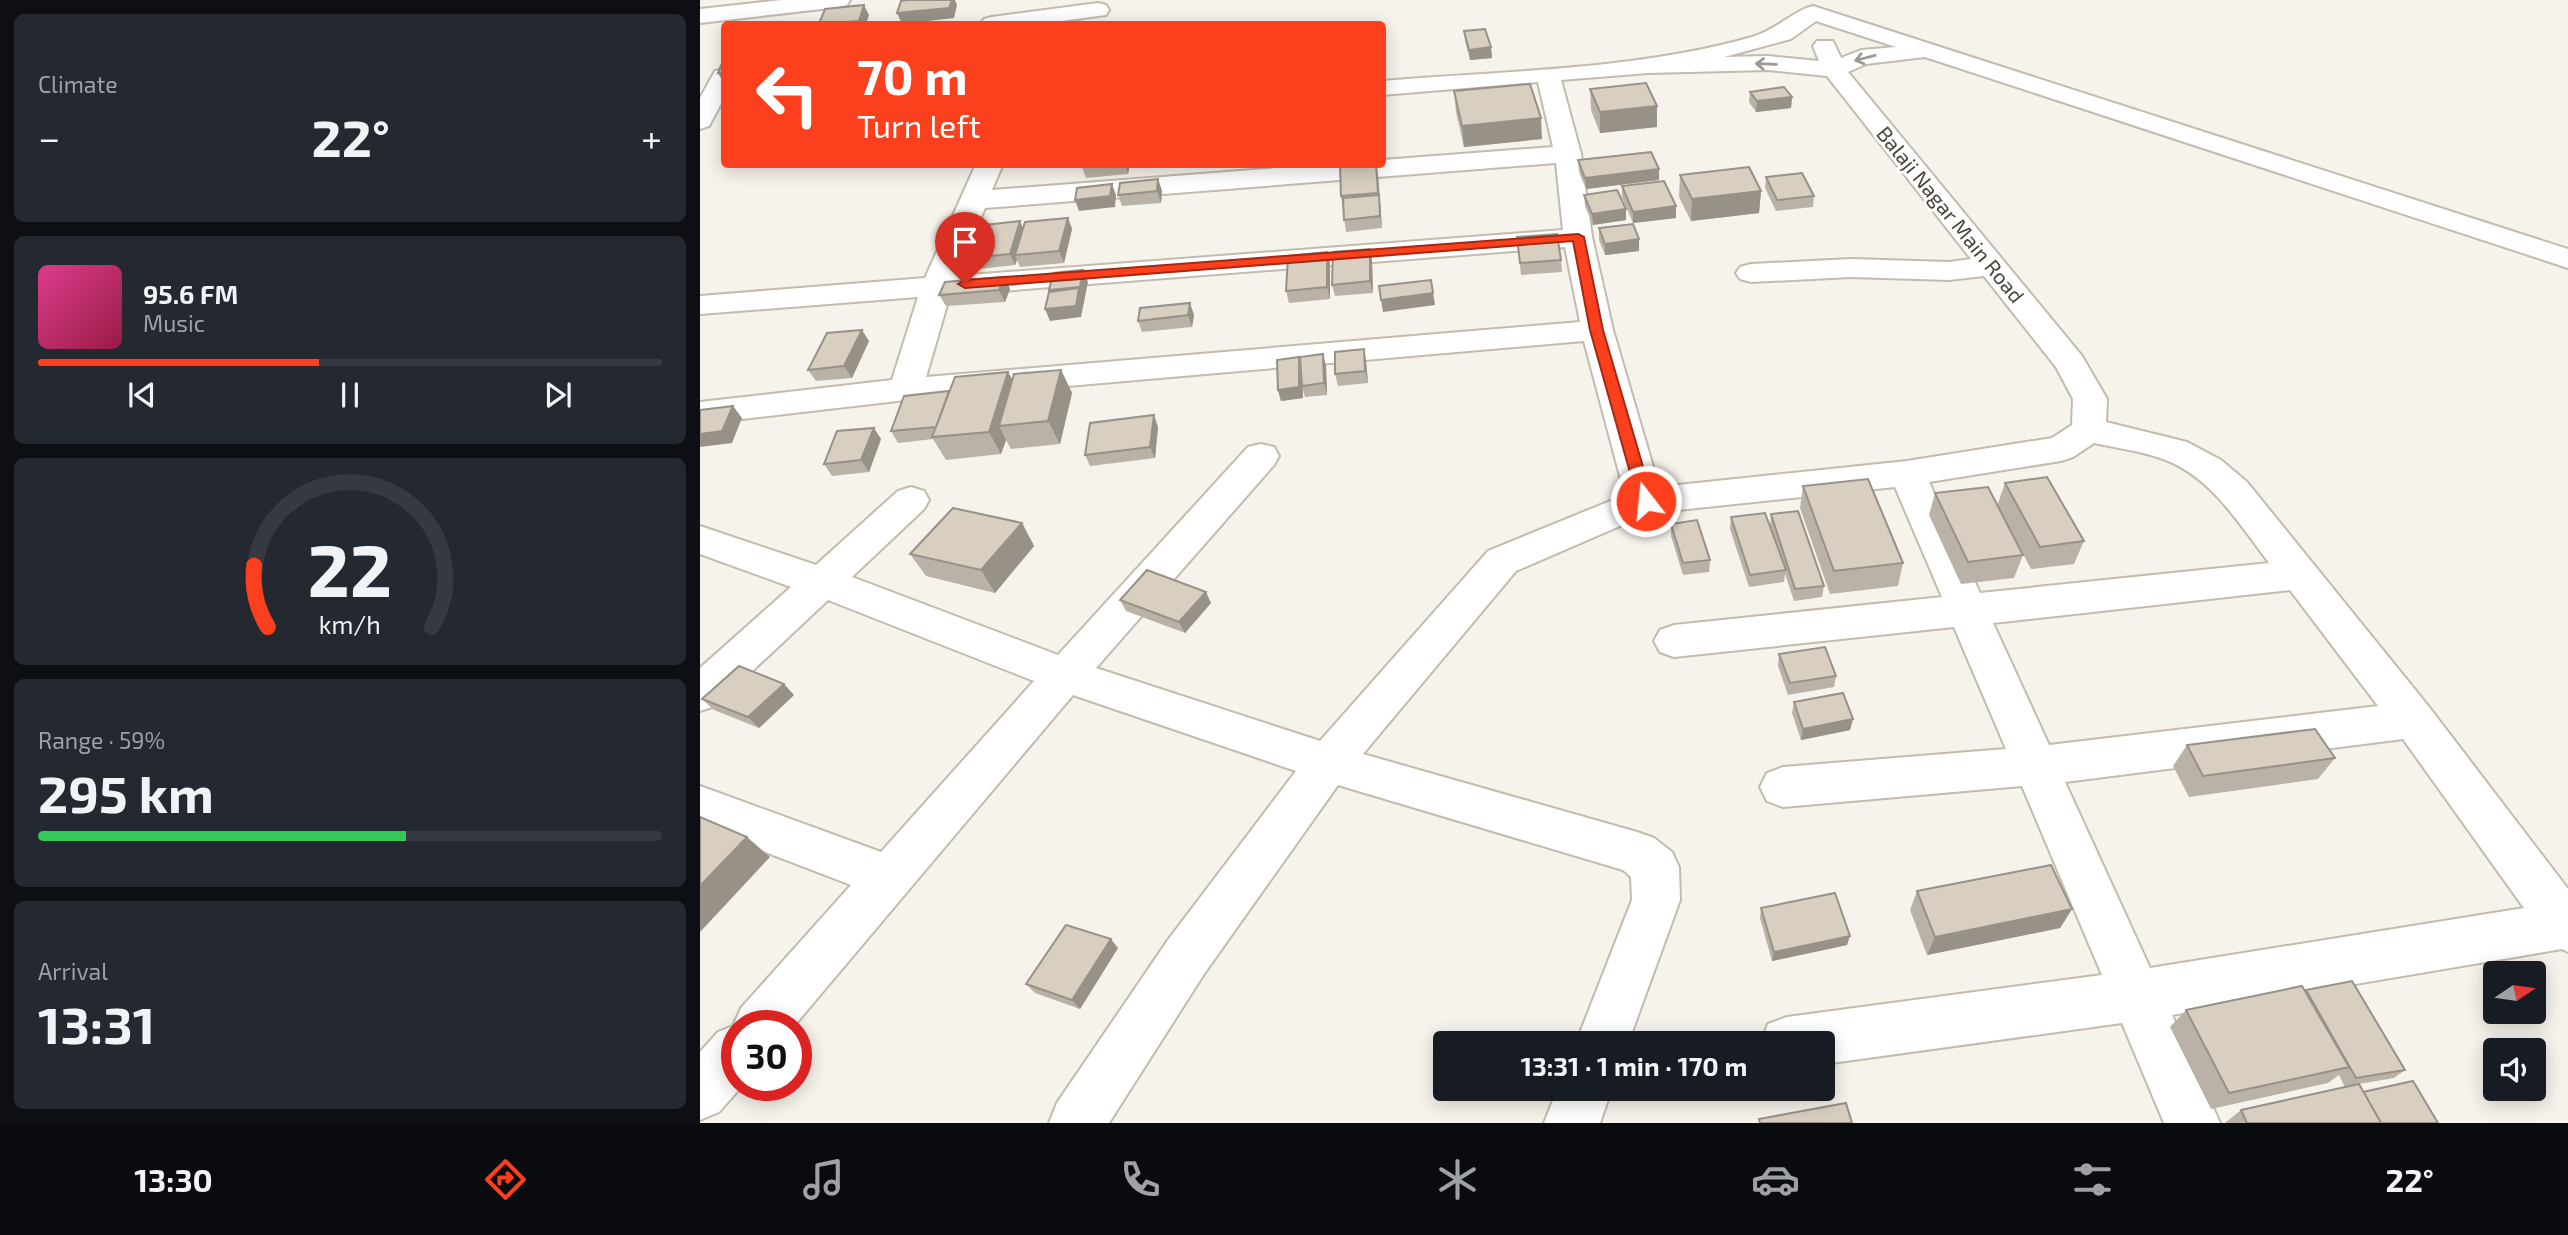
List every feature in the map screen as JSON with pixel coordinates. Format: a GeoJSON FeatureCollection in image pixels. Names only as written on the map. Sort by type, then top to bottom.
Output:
{"type":"FeatureCollection","features":[{"type":"Feature","properties":{"kind":"street"},"geometry":{"type":"LineString","coordinates":[[700,16],[839,0]]}},
{"type":"Feature","properties":{"kind":"street"},"geometry":{"type":"LineString","coordinates":[[1001,21],[1010,0]]}},
{"type":"Feature","properties":{"kind":"street"},"geometry":{"type":"LineString","coordinates":[[1648,66],[1757,43],[1783,34],[1808,7],[1946,55],[2568,259]]}},
{"type":"Feature","properties":{"kind":"street","name":"Balaji Nagar Main Road"},"geometry":{"type":"LineString","coordinates":[[1808,7],[1834,70],[2070,363],[2090,399],[2089,430]]}},
{"type":"Feature","properties":{"kind":"street"},"geometry":{"type":"LineString","coordinates":[[1021,21],[1098,10]]}},
{"type":"Feature","properties":{"kind":"street"},"geometry":{"type":"LineString","coordinates":[[1386,88],[1648,66],[1768,63],[1834,70],[1861,57],[1884,54],[1946,55]]}},
{"type":"Feature","properties":{"kind":"street"},"geometry":{"type":"LineString","coordinates":[[700,64],[721,60]]}},
{"type":"Feature","properties":{"kind":"street"},"geometry":{"type":"LineString","coordinates":[[1548,76],[1568,154],[1578,237],[1597,330],[1646,501]]}},
{"type":"Feature","properties":{"kind":"street"},"geometry":{"type":"LineString","coordinates":[[700,121],[721,82]]}},
{"type":"Feature","properties":{"kind":"street"},"geometry":{"type":"LineString","coordinates":[[700,135],[721,134]]}},
{"type":"Feature","properties":{"kind":"street"},"geometry":{"type":"LineString","coordinates":[[975,200],[1568,154]]}},
{"type":"Feature","properties":{"kind":"street"},"geometry":{"type":"LineString","coordinates":[[906,389],[937,286],[988,168]]}},
{"type":"Feature","properties":{"kind":"street"},"geometry":{"type":"LineString","coordinates":[[700,305],[1578,237]]}},
{"type":"Feature","properties":{"kind":"street"},"geometry":{"type":"LineString","coordinates":[[1751,273],[1851,268],[1949,271],[1990,266]]}},
{"type":"Feature","properties":{"kind":"street"},"geometry":{"type":"LineString","coordinates":[[700,413],[906,389],[1597,330]]}},
{"type":"Feature","properties":{"kind":"street"},"geometry":{"type":"LineString","coordinates":[[1077,1123],[1186,957],[1328,763],[1502,561],[1646,501],[1907,473],[2061,449],[2089,430],[2175,450],[2208,469],[2234,491],[2414,720],[2567,927],[2136,996],[1835,1037]]}},
{"type":"Feature","properties":{"kind":"street"},"geometry":{"type":"LineString","coordinates":[[773,1010],[1065,675],[1261,456]]}},
{"type":"Feature","properties":{"kind":"street"},"geometry":{"type":"LineString","coordinates":[[1907,473],[2192,1123]]}},
{"type":"Feature","properties":{"kind":"street"},"geometry":{"type":"LineString","coordinates":[[700,694],[911,500]]}},
{"type":"Feature","properties":{"kind":"street"},"geometry":{"type":"LineString","coordinates":[[700,540],[822,582],[1065,675],[1328,763],[1637,853],[1655,867],[1656,900],[1607,1031]]}},
{"type":"Feature","properties":{"kind":"street"},"geometry":{"type":"LineString","coordinates":[[1674,641],[1966,608],[2298,575]]}},
{"type":"Feature","properties":{"kind":"street"},"geometry":{"type":"LineString","coordinates":[[1783,787],[2036,766],[2414,720]]}},
{"type":"Feature","properties":{"kind":"street"},"geometry":{"type":"LineString","coordinates":[[700,806],[889,877]]}},
{"type":"Feature","properties":{"kind":"street"},"geometry":{"type":"LineString","coordinates":[[700,1093],[721,1069]]}},
{"type":"Feature","properties":{"kind":"street"},"geometry":{"type":"LineString","coordinates":[[1572,1123],[1580,1101]]}},
{"type":"Feature","properties":{"kind":"building"},"geometry":{"type":"Polygon","coordinates":[[[952,0],[949,8],[897,13],[901,1],[952,0]]]}},
{"type":"Feature","properties":{"kind":"building"},"geometry":{"type":"Polygon","coordinates":[[[864,5],[859,21],[820,21],[825,9],[864,5]]]}},
{"type":"Feature","properties":{"kind":"building"},"geometry":{"type":"Polygon","coordinates":[[[1485,29],[1491,47],[1469,50],[1464,31],[1485,29]]]}},
{"type":"Feature","properties":{"kind":"building"},"geometry":{"type":"Polygon","coordinates":[[[1646,83],[1657,106],[1600,112],[1590,89],[1646,83]]]}},
{"type":"Feature","properties":{"kind":"building"},"geometry":{"type":"Polygon","coordinates":[[[1530,84],[1541,118],[1462,126],[1454,91],[1530,84]]]}},
{"type":"Feature","properties":{"kind":"building"},"geometry":{"type":"Polygon","coordinates":[[[1784,87],[1792,97],[1757,101],[1750,92],[1784,87]]]}},
{"type":"Feature","properties":{"kind":"building"},"geometry":{"type":"Polygon","coordinates":[[[1651,152],[1659,169],[1585,178],[1578,160],[1651,152]]]}},
{"type":"Feature","properties":{"kind":"building"},"geometry":{"type":"Polygon","coordinates":[[[1749,167],[1761,191],[1692,199],[1680,175],[1749,167]]]}},
{"type":"Feature","properties":{"kind":"building"},"geometry":{"type":"Polygon","coordinates":[[[1340,168],[1376,168],[1378,193],[1341,196],[1340,168]]]}},
{"type":"Feature","properties":{"kind":"building"},"geometry":{"type":"Polygon","coordinates":[[[1802,173],[1814,196],[1777,200],[1766,177],[1802,173]]]}},
{"type":"Feature","properties":{"kind":"building"},"geometry":{"type":"Polygon","coordinates":[[[1158,179],[1157,191],[1118,195],[1120,183],[1158,179]]]}},
{"type":"Feature","properties":{"kind":"building"},"geometry":{"type":"Polygon","coordinates":[[[1664,181],[1676,206],[1633,212],[1622,186],[1664,181]]]}},
{"type":"Feature","properties":{"kind":"building"},"geometry":{"type":"Polygon","coordinates":[[[1112,184],[1110,196],[1075,200],[1077,188],[1112,184]]]}},
{"type":"Feature","properties":{"kind":"building"},"geometry":{"type":"Polygon","coordinates":[[[1617,190],[1626,209],[1592,214],[1584,195],[1617,190]]]}},
{"type":"Feature","properties":{"kind":"building"},"geometry":{"type":"Polygon","coordinates":[[[1379,195],[1380,216],[1344,220],[1343,198],[1379,195]]]}},
{"type":"Feature","properties":{"kind":"building"},"geometry":{"type":"Polygon","coordinates":[[[1068,218],[1059,251],[1015,255],[1025,222],[1068,218]]]}},
{"type":"Feature","properties":{"kind":"building"},"geometry":{"type":"Polygon","coordinates":[[[1020,221],[1010,254],[956,259],[967,227],[1020,221]]]}},
{"type":"Feature","properties":{"kind":"building"},"geometry":{"type":"Polygon","coordinates":[[[1633,224],[1639,239],[1605,244],[1599,228],[1633,224]]]}},
{"type":"Feature","properties":{"kind":"building"},"geometry":{"type":"Polygon","coordinates":[[[1557,234],[1561,260],[1520,263],[1517,237],[1557,234]]]}},
{"type":"Feature","properties":{"kind":"building"},"geometry":{"type":"Polygon","coordinates":[[[1370,249],[1370,281],[1332,285],[1333,252],[1370,249]]]}},
{"type":"Feature","properties":{"kind":"building"},"geometry":{"type":"Polygon","coordinates":[[[1327,252],[1327,287],[1286,291],[1288,256],[1327,252]]]}},
{"type":"Feature","properties":{"kind":"building"},"geometry":{"type":"Polygon","coordinates":[[[1083,270],[1080,287],[1049,290],[1053,273],[1083,270]]]}},
{"type":"Feature","properties":{"kind":"building"},"geometry":{"type":"Polygon","coordinates":[[[1004,277],[999,290],[939,295],[945,282],[1004,277]]]}},
{"type":"Feature","properties":{"kind":"building"},"geometry":{"type":"Polygon","coordinates":[[[1431,280],[1433,293],[1381,300],[1379,286],[1431,280]]]}},
{"type":"Feature","properties":{"kind":"building"},"geometry":{"type":"Polygon","coordinates":[[[1079,288],[1076,306],[1045,309],[1049,292],[1079,288]]]}},
{"type":"Feature","properties":{"kind":"building"},"geometry":{"type":"Polygon","coordinates":[[[1190,303],[1188,315],[1138,321],[1140,308],[1190,303]]]}},
{"type":"Feature","properties":{"kind":"building"},"geometry":{"type":"Polygon","coordinates":[[[862,330],[844,366],[808,370],[827,333],[862,330]]]}},
{"type":"Feature","properties":{"kind":"building"},"geometry":{"type":"Polygon","coordinates":[[[1364,349],[1365,371],[1335,374],[1335,352],[1364,349]]]}},
{"type":"Feature","properties":{"kind":"building"},"geometry":{"type":"Polygon","coordinates":[[[1323,354],[1324,383],[1302,386],[1300,357],[1323,354]]]}},
{"type":"Feature","properties":{"kind":"building"},"geometry":{"type":"Polygon","coordinates":[[[1299,357],[1299,387],[1278,390],[1277,360],[1299,357]]]}},
{"type":"Feature","properties":{"kind":"building"},"geometry":{"type":"Polygon","coordinates":[[[1061,370],[1048,421],[999,426],[1014,374],[1061,370]]]}},
{"type":"Feature","properties":{"kind":"building"},"geometry":{"type":"Polygon","coordinates":[[[1008,372],[989,432],[932,437],[955,377],[1008,372]]]}},
{"type":"Feature","properties":{"kind":"building"},"geometry":{"type":"Polygon","coordinates":[[[949,391],[936,427],[891,431],[904,396],[949,391]]]}},
{"type":"Feature","properties":{"kind":"building"},"geometry":{"type":"Polygon","coordinates":[[[733,406],[722,431],[700,434],[700,410],[733,406]]]}},
{"type":"Feature","properties":{"kind":"building"},"geometry":{"type":"Polygon","coordinates":[[[1154,415],[1150,447],[1085,455],[1090,423],[1154,415]]]}},
{"type":"Feature","properties":{"kind":"building"},"geometry":{"type":"Polygon","coordinates":[[[874,428],[861,460],[824,464],[837,431],[874,428]]]}},
{"type":"Feature","properties":{"kind":"building"},"geometry":{"type":"Polygon","coordinates":[[[2047,477],[2084,541],[2040,547],[2005,483],[2047,477]]]}},
{"type":"Feature","properties":{"kind":"building"},"geometry":{"type":"Polygon","coordinates":[[[1868,479],[1903,563],[1834,571],[1803,486],[1868,479]]]}},
{"type":"Feature","properties":{"kind":"building"},"geometry":{"type":"Polygon","coordinates":[[[1988,487],[2023,555],[1968,562],[1935,493],[1988,487]]]}},
{"type":"Feature","properties":{"kind":"building"},"geometry":{"type":"Polygon","coordinates":[[[953,508],[1022,523],[981,570],[910,554],[953,508]]]}},
{"type":"Feature","properties":{"kind":"building"},"geometry":{"type":"Polygon","coordinates":[[[1798,511],[1824,586],[1795,589],[1771,514],[1798,511]]]}},
{"type":"Feature","properties":{"kind":"building"},"geometry":{"type":"Polygon","coordinates":[[[1765,513],[1786,570],[1750,575],[1731,517],[1765,513]]]}},
{"type":"Feature","properties":{"kind":"building"},"geometry":{"type":"Polygon","coordinates":[[[1697,520],[1710,560],[1683,563],[1671,524],[1697,520]]]}},
{"type":"Feature","properties":{"kind":"building"},"geometry":{"type":"Polygon","coordinates":[[[1147,570],[1206,592],[1179,622],[1120,600],[1147,570]]]}},
{"type":"Feature","properties":{"kind":"building"},"geometry":{"type":"Polygon","coordinates":[[[1825,647],[1836,676],[1790,683],[1779,654],[1825,647]]]}},
{"type":"Feature","properties":{"kind":"building"},"geometry":{"type":"Polygon","coordinates":[[[739,666],[784,684],[748,717],[702,699],[739,666]]]}},
{"type":"Feature","properties":{"kind":"building"},"geometry":{"type":"Polygon","coordinates":[[[1843,693],[1853,719],[1803,729],[1794,702],[1843,693]]]}},
{"type":"Feature","properties":{"kind":"building"},"geometry":{"type":"Polygon","coordinates":[[[2315,729],[2335,758],[2203,776],[2187,745],[2315,729]]]}},
{"type":"Feature","properties":{"kind":"building"},"geometry":{"type":"Polygon","coordinates":[[[700,817],[747,837],[700,886],[700,817]]]}},
{"type":"Feature","properties":{"kind":"building"},"geometry":{"type":"Polygon","coordinates":[[[2051,865],[2072,909],[1935,937],[1917,891],[2051,865]]]}},
{"type":"Feature","properties":{"kind":"building"},"geometry":{"type":"Polygon","coordinates":[[[1835,893],[1850,936],[1774,952],[1761,908],[1835,893]]]}},
{"type":"Feature","properties":{"kind":"building"},"geometry":{"type":"Polygon","coordinates":[[[1066,925],[1111,939],[1072,1000],[1026,984],[1066,925]]]}},
{"type":"Feature","properties":{"kind":"building"},"geometry":{"type":"Polygon","coordinates":[[[2352,981],[2405,1070],[2356,1078],[2306,990],[2352,981]]]}},
{"type":"Feature","properties":{"kind":"building"},"geometry":{"type":"Polygon","coordinates":[[[2302,986],[2349,1067],[2229,1093],[2186,1010],[2302,986]]]}},
{"type":"Feature","properties":{"kind":"building"},"geometry":{"type":"Polygon","coordinates":[[[2413,1081],[2438,1123],[2381,1123],[2363,1092],[2413,1081]]]}},
{"type":"Feature","properties":{"kind":"building"},"geometry":{"type":"Polygon","coordinates":[[[2359,1084],[2381,1123],[2247,1123],[2241,1110],[2359,1084]]]}},
{"type":"Feature","properties":{"kind":"building"},"geometry":{"type":"Polygon","coordinates":[[[1846,1103],[1852,1123],[1760,1123],[1759,1119],[1846,1103]]]}},
{"type":"Feature","properties":{"kind":"route"},"geometry":{"type":"LineString","coordinates":[[965,284],[1578,237],[1597,330],[1646,501]]}}]}
